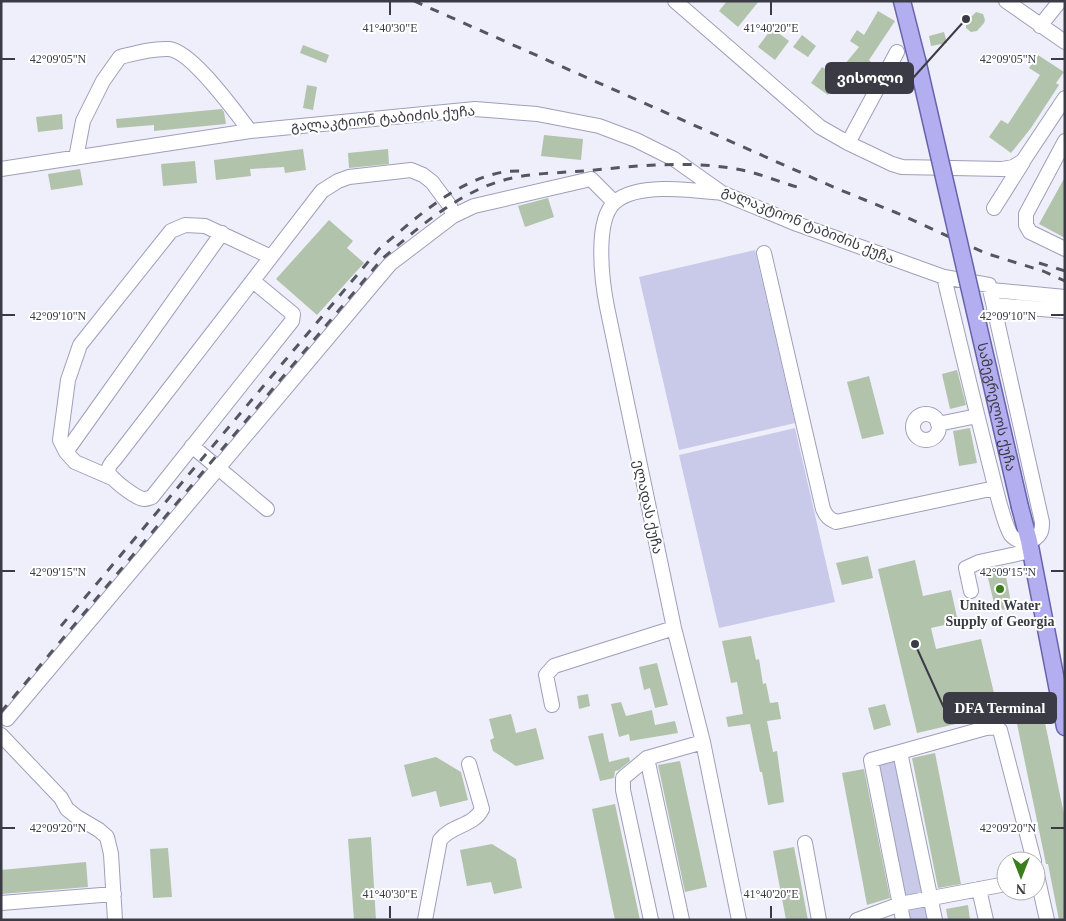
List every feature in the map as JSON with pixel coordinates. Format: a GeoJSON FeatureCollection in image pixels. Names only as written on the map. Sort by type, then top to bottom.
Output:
{"type":"FeatureCollection","features":[{"type":"Feature","properties":{"kind":"main road","name":"სამეგრელოს ქუჩა"},"geometry":{"type":"LineString","coordinates":[[902,1],[1030,546],[1065,727]]}},
{"type":"Feature","properties":{"kind":"street"},"geometry":{"type":"LineString","coordinates":[[675,1],[820,127],[848,144],[892,164],[902,166],[1002,169],[1023,161]]}},
{"type":"Feature","properties":{"kind":"street"},"geometry":{"type":"LineString","coordinates":[[1006,1],[1065,42]]}},
{"type":"Feature","properties":{"kind":"street"},"geometry":{"type":"LineString","coordinates":[[1040,26],[1060,1]]}},
{"type":"Feature","properties":{"kind":"street"},"geometry":{"type":"LineString","coordinates":[[76,158],[83,121],[103,81],[120,57],[147,51],[172,49],[193,63],[223,95],[250,131]]}},
{"type":"Feature","properties":{"kind":"street"},"geometry":{"type":"LineString","coordinates":[[848,144],[897,52]]}},
{"type":"Feature","properties":{"kind":"street"},"geometry":{"type":"LineString","coordinates":[[994,208],[1065,98]]}},
{"type":"Feature","properties":{"kind":"street","name":"გალაკტიონ ტაბიძის ქუჩა"},"geometry":{"type":"LineString","coordinates":[[1,169],[250,131],[475,109],[537,114],[599,126],[636,140],[674,159],[722,193],[797,224],[944,277],[988,285],[991,290],[1065,297]]}},
{"type":"Feature","properties":{"kind":"street"},"geometry":{"type":"LineString","coordinates":[[1065,141],[1026,214],[1026,225],[1030,232],[1065,249]]}},
{"type":"Feature","properties":{"kind":"street"},"geometry":{"type":"LineString","coordinates":[[112,478],[109,473],[109,466],[322,191],[338,180],[349,177],[411,170],[423,175],[432,182],[447,202],[453,216]]}},
{"type":"Feature","properties":{"kind":"street"},"geometry":{"type":"LineString","coordinates":[[8,719],[390,264],[453,216],[474,206],[591,179],[611,199],[616,201],[638,192],[662,189],[722,193]]}},
{"type":"Feature","properties":{"kind":"street","name":"ელადას ქუჩა"},"geometry":{"type":"LineString","coordinates":[[616,201],[610,207],[606,221],[601,257],[602,275],[674,628],[703,742],[739,920]]}},
{"type":"Feature","properties":{"kind":"street"},"geometry":{"type":"LineString","coordinates":[[253,281],[293,314],[292,322],[152,496],[144,500],[137,497],[112,478],[75,462],[66,452],[60,440],[68,380],[80,344],[171,232],[185,225],[205,226],[271,257]]}},
{"type":"Feature","properties":{"kind":"street"},"geometry":{"type":"LineString","coordinates":[[66,452],[222,234]]}},
{"type":"Feature","properties":{"kind":"street"},"geometry":{"type":"LineString","coordinates":[[764,253],[825,515],[836,522],[995,488]]}},
{"type":"Feature","properties":{"kind":"street"},"geometry":{"type":"LineString","coordinates":[[944,277],[995,488],[1010,534],[1030,546]]}},
{"type":"Feature","properties":{"kind":"street"},"geometry":{"type":"LineString","coordinates":[[971,591],[966,568],[978,562],[1030,546],[1042,527],[991,290]]}},
{"type":"Feature","properties":{"kind":"street"},"geometry":{"type":"LineString","coordinates":[[994,305],[1065,311]]}},
{"type":"Feature","properties":{"kind":"street"},"geometry":{"type":"LineString","coordinates":[[938,424],[977,416]]}},
{"type":"Feature","properties":{"kind":"street"},"geometry":{"type":"LineString","coordinates":[[192,446],[267,508]]}},
{"type":"Feature","properties":{"kind":"street"},"geometry":{"type":"LineString","coordinates":[[552,705],[546,675],[554,666],[674,628]]}},
{"type":"Feature","properties":{"kind":"street"},"geometry":{"type":"LineString","coordinates":[[903,920],[871,760],[986,728],[996,727],[1000,730],[1031,851]]}},
{"type":"Feature","properties":{"kind":"street"},"geometry":{"type":"LineString","coordinates":[[1,735],[61,798],[67,809],[107,837],[110,842],[116,920]]}},
{"type":"Feature","properties":{"kind":"street"},"geometry":{"type":"LineString","coordinates":[[652,920],[623,790],[623,778],[647,758],[703,742]]}},
{"type":"Feature","properties":{"kind":"street"},"geometry":{"type":"LineString","coordinates":[[900,752],[934,920]]}},
{"type":"Feature","properties":{"kind":"street"},"geometry":{"type":"LineString","coordinates":[[647,758],[682,920]]}},
{"type":"Feature","properties":{"kind":"street"},"geometry":{"type":"LineString","coordinates":[[425,920],[440,840],[446,832],[474,819],[482,809],[469,764]]}},
{"type":"Feature","properties":{"kind":"street"},"geometry":{"type":"LineString","coordinates":[[805,843],[819,920]]}},
{"type":"Feature","properties":{"kind":"street"},"geometry":{"type":"LineString","coordinates":[[857,920],[900,904],[996,886]]}},
{"type":"Feature","properties":{"kind":"street"},"geometry":{"type":"LineString","coordinates":[[979,889],[986,920]]}},
{"type":"Feature","properties":{"kind":"street"},"geometry":{"type":"LineString","coordinates":[[1,903],[114,894]]}},
{"type":"Feature","properties":{"kind":"street"},"geometry":{"type":"LineString","coordinates":[[1042,901],[1047,920]]}},
{"type":"Feature","properties":{"kind":"shaded area"},"geometry":{"type":"Polygon","coordinates":[[[755,250],[795,423],[679,450],[639,277],[755,250]]]}},
{"type":"Feature","properties":{"kind":"shaded area"},"geometry":{"type":"Polygon","coordinates":[[[795,428],[835,602],[719,628],[679,455],[795,428]]]}},
{"type":"Feature","properties":{"kind":"shaded area"},"geometry":{"type":"Polygon","coordinates":[[[900,752],[935,920],[903,920],[871,760],[900,752]]]}},
{"type":"Feature","properties":{"kind":"building"},"geometry":{"type":"Polygon","coordinates":[[[727,1],[759,1],[738,27],[719,11],[727,1]]]}},
{"type":"Feature","properties":{"kind":"building"},"geometry":{"type":"Polygon","coordinates":[[[878,11],[895,21],[869,60],[874,65],[863,79],[845,64],[859,47],[850,41],[857,30],[864,35],[878,11]]]}},
{"type":"Feature","properties":{"kind":"building"},"geometry":{"type":"Polygon","coordinates":[[[976,12],[983,14],[985,20],[977,31],[971,32],[966,28],[966,22],[976,12]]]}},
{"type":"Feature","properties":{"kind":"building"},"geometry":{"type":"Polygon","coordinates":[[[772,28],[789,41],[775,60],[758,47],[772,28]]]}},
{"type":"Feature","properties":{"kind":"building"},"geometry":{"type":"Polygon","coordinates":[[[944,32],[947,43],[931,46],[929,36],[944,32]]]}},
{"type":"Feature","properties":{"kind":"building"},"geometry":{"type":"Polygon","coordinates":[[[802,35],[816,46],[808,57],[793,47],[802,35]]]}},
{"type":"Feature","properties":{"kind":"building"},"geometry":{"type":"Polygon","coordinates":[[[303,45],[329,55],[326,63],[300,53],[303,45]]]}},
{"type":"Feature","properties":{"kind":"building"},"geometry":{"type":"Polygon","coordinates":[[[1038,55],[1064,72],[1056,83],[1059,85],[1031,128],[1011,153],[989,137],[1001,120],[1008,124],[1040,75],[1029,68],[1038,55]]]}},
{"type":"Feature","properties":{"kind":"building"},"geometry":{"type":"Polygon","coordinates":[[[822,67],[840,78],[828,95],[811,83],[822,67]]]}},
{"type":"Feature","properties":{"kind":"building"},"geometry":{"type":"Polygon","coordinates":[[[307,85],[317,87],[313,110],[303,108],[307,85]]]}},
{"type":"Feature","properties":{"kind":"building"},"geometry":{"type":"Polygon","coordinates":[[[222,109],[226,124],[154,131],[154,125],[117,128],[116,119],[222,109]]]}},
{"type":"Feature","properties":{"kind":"building"},"geometry":{"type":"Polygon","coordinates":[[[62,114],[63,129],[38,132],[36,117],[62,114]]]}},
{"type":"Feature","properties":{"kind":"building"},"geometry":{"type":"Polygon","coordinates":[[[544,135],[583,139],[581,160],[541,156],[544,135]]]}},
{"type":"Feature","properties":{"kind":"building"},"geometry":{"type":"Polygon","coordinates":[[[303,149],[306,170],[285,173],[284,167],[250,169],[251,176],[216,180],[214,160],[303,149]]]}},
{"type":"Feature","properties":{"kind":"building"},"geometry":{"type":"Polygon","coordinates":[[[388,149],[389,164],[349,168],[348,153],[388,149]]]}},
{"type":"Feature","properties":{"kind":"building"},"geometry":{"type":"Polygon","coordinates":[[[195,161],[197,183],[163,186],[161,164],[195,161]]]}},
{"type":"Feature","properties":{"kind":"building"},"geometry":{"type":"Polygon","coordinates":[[[80,169],[83,185],[51,190],[48,174],[80,169]]]}},
{"type":"Feature","properties":{"kind":"building"},"geometry":{"type":"Polygon","coordinates":[[[1065,177],[1065,238],[1039,224],[1065,177]]]}},
{"type":"Feature","properties":{"kind":"building"},"geometry":{"type":"Polygon","coordinates":[[[548,198],[554,217],[525,227],[518,206],[548,198]]]}},
{"type":"Feature","properties":{"kind":"building"},"geometry":{"type":"Polygon","coordinates":[[[329,220],[353,241],[347,248],[364,263],[317,315],[276,279],[329,220]]]}},
{"type":"Feature","properties":{"kind":"building"},"geometry":{"type":"Polygon","coordinates":[[[957,370],[966,405],[950,409],[942,374],[957,370]]]}},
{"type":"Feature","properties":{"kind":"building"},"geometry":{"type":"Polygon","coordinates":[[[869,376],[884,434],[862,439],[847,382],[869,376]]]}},
{"type":"Feature","properties":{"kind":"building"},"geometry":{"type":"Polygon","coordinates":[[[970,428],[977,463],[959,466],[953,431],[970,428]]]}},
{"type":"Feature","properties":{"kind":"building"},"geometry":{"type":"Polygon","coordinates":[[[868,556],[873,578],[842,585],[836,563],[868,556]]]}},
{"type":"Feature","properties":{"kind":"building"},"geometry":{"type":"Polygon","coordinates":[[[915,560],[923,596],[951,590],[958,622],[931,628],[936,649],[981,639],[999,714],[917,733],[878,569],[915,560]]]}},
{"type":"Feature","properties":{"kind":"building","name":"United Water Supply of Georgia"},"geometry":{"type":"Polygon","coordinates":[[[1004,566],[1012,608],[996,611],[986,570],[1004,566]]]}},
{"type":"Feature","properties":{"kind":"building"},"geometry":{"type":"Polygon","coordinates":[[[751,636],[756,660],[759,659],[763,684],[766,683],[770,703],[778,702],[781,719],[767,721],[773,752],[777,751],[784,802],[768,805],[750,724],[728,727],[726,717],[743,714],[737,682],[731,683],[722,641],[751,636]]]}},
{"type":"Feature","properties":{"kind":"building"},"geometry":{"type":"Polygon","coordinates":[[[657,663],[668,705],[655,708],[650,688],[644,690],[639,667],[657,663]]]}},
{"type":"Feature","properties":{"kind":"building"},"geometry":{"type":"Polygon","coordinates":[[[588,694],[590,706],[579,709],[577,696],[588,694]]]}},
{"type":"Feature","properties":{"kind":"building"},"geometry":{"type":"Polygon","coordinates":[[[621,702],[626,716],[652,710],[655,725],[675,721],[678,733],[630,741],[629,734],[619,737],[611,704],[621,702]]]}},
{"type":"Feature","properties":{"kind":"building"},"geometry":{"type":"Polygon","coordinates":[[[885,704],[891,725],[874,730],[868,708],[885,704]]]}},
{"type":"Feature","properties":{"kind":"building"},"geometry":{"type":"Polygon","coordinates":[[[511,714],[516,733],[536,728],[544,759],[516,766],[493,751],[490,740],[494,738],[489,719],[511,714]]]}},
{"type":"Feature","properties":{"kind":"building"},"geometry":{"type":"Polygon","coordinates":[[[1044,718],[1065,819],[1065,920],[1059,920],[1048,864],[1046,864],[1046,851],[1043,851],[1017,724],[1044,718]]]}},
{"type":"Feature","properties":{"kind":"building"},"geometry":{"type":"Polygon","coordinates":[[[603,733],[609,762],[629,757],[630,761],[615,771],[614,778],[600,781],[588,736],[603,733]]]}},
{"type":"Feature","properties":{"kind":"building"},"geometry":{"type":"Polygon","coordinates":[[[935,753],[961,884],[938,888],[912,758],[935,753]]]}},
{"type":"Feature","properties":{"kind":"building"},"geometry":{"type":"Polygon","coordinates":[[[436,757],[461,772],[468,800],[440,807],[436,791],[412,797],[404,765],[436,757]]]}},
{"type":"Feature","properties":{"kind":"building"},"geometry":{"type":"Polygon","coordinates":[[[680,761],[707,887],[685,892],[658,765],[680,761]]]}},
{"type":"Feature","properties":{"kind":"building"},"geometry":{"type":"Polygon","coordinates":[[[864,769],[890,898],[867,905],[842,773],[864,769]]]}},
{"type":"Feature","properties":{"kind":"building"},"geometry":{"type":"Polygon","coordinates":[[[615,804],[640,920],[615,920],[592,809],[615,804]]]}},
{"type":"Feature","properties":{"kind":"building"},"geometry":{"type":"Polygon","coordinates":[[[371,837],[376,920],[354,920],[348,839],[371,837]]]}},
{"type":"Feature","properties":{"kind":"building"},"geometry":{"type":"Polygon","coordinates":[[[492,844],[516,859],[522,888],[494,894],[491,882],[467,886],[460,850],[492,844]]]}},
{"type":"Feature","properties":{"kind":"building"},"geometry":{"type":"Polygon","coordinates":[[[794,847],[808,920],[786,920],[773,851],[794,847]]]}},
{"type":"Feature","properties":{"kind":"building"},"geometry":{"type":"Polygon","coordinates":[[[168,848],[172,897],[153,898],[150,849],[168,848]]]}},
{"type":"Feature","properties":{"kind":"building"},"geometry":{"type":"Polygon","coordinates":[[[86,862],[88,887],[1,894],[1,870],[86,862]]]}},
{"type":"Feature","properties":{"kind":"building"},"geometry":{"type":"Polygon","coordinates":[[[968,905],[970,920],[948,920],[946,909],[968,905]]]}},
{"type":"Feature","properties":{"kind":"railway"},"geometry":{"type":"LineString","coordinates":[[414,1],[985,253],[1043,271],[1065,281]]}},
{"type":"Feature","properties":{"kind":"railway"},"geometry":{"type":"LineString","coordinates":[[1,712],[382,259],[408,236],[453,203],[485,187],[521,176],[685,164],[726,167],[797,187]]}},
{"type":"Feature","properties":{"kind":"railway"},"geometry":{"type":"LineString","coordinates":[[61,626],[379,249],[421,214],[452,192],[485,177],[503,172],[526,171]]}},
{"type":"Feature","properties":{"kind":"railway"},"geometry":{"type":"LineString","coordinates":[[1039,263],[1065,271]]}},
{"type":"Feature","properties":{"kind":"place","name":"ვისოლი"},"geometry":{"type":"Point","coordinates":[966,19]}},
{"type":"Feature","properties":{"kind":"place","name":"United Water Supply of Georgia"},"geometry":{"type":"Point","coordinates":[1000,589]}},
{"type":"Feature","properties":{"kind":"place","name":"DFA Terminal"},"geometry":{"type":"Point","coordinates":[915,644]}}]}
